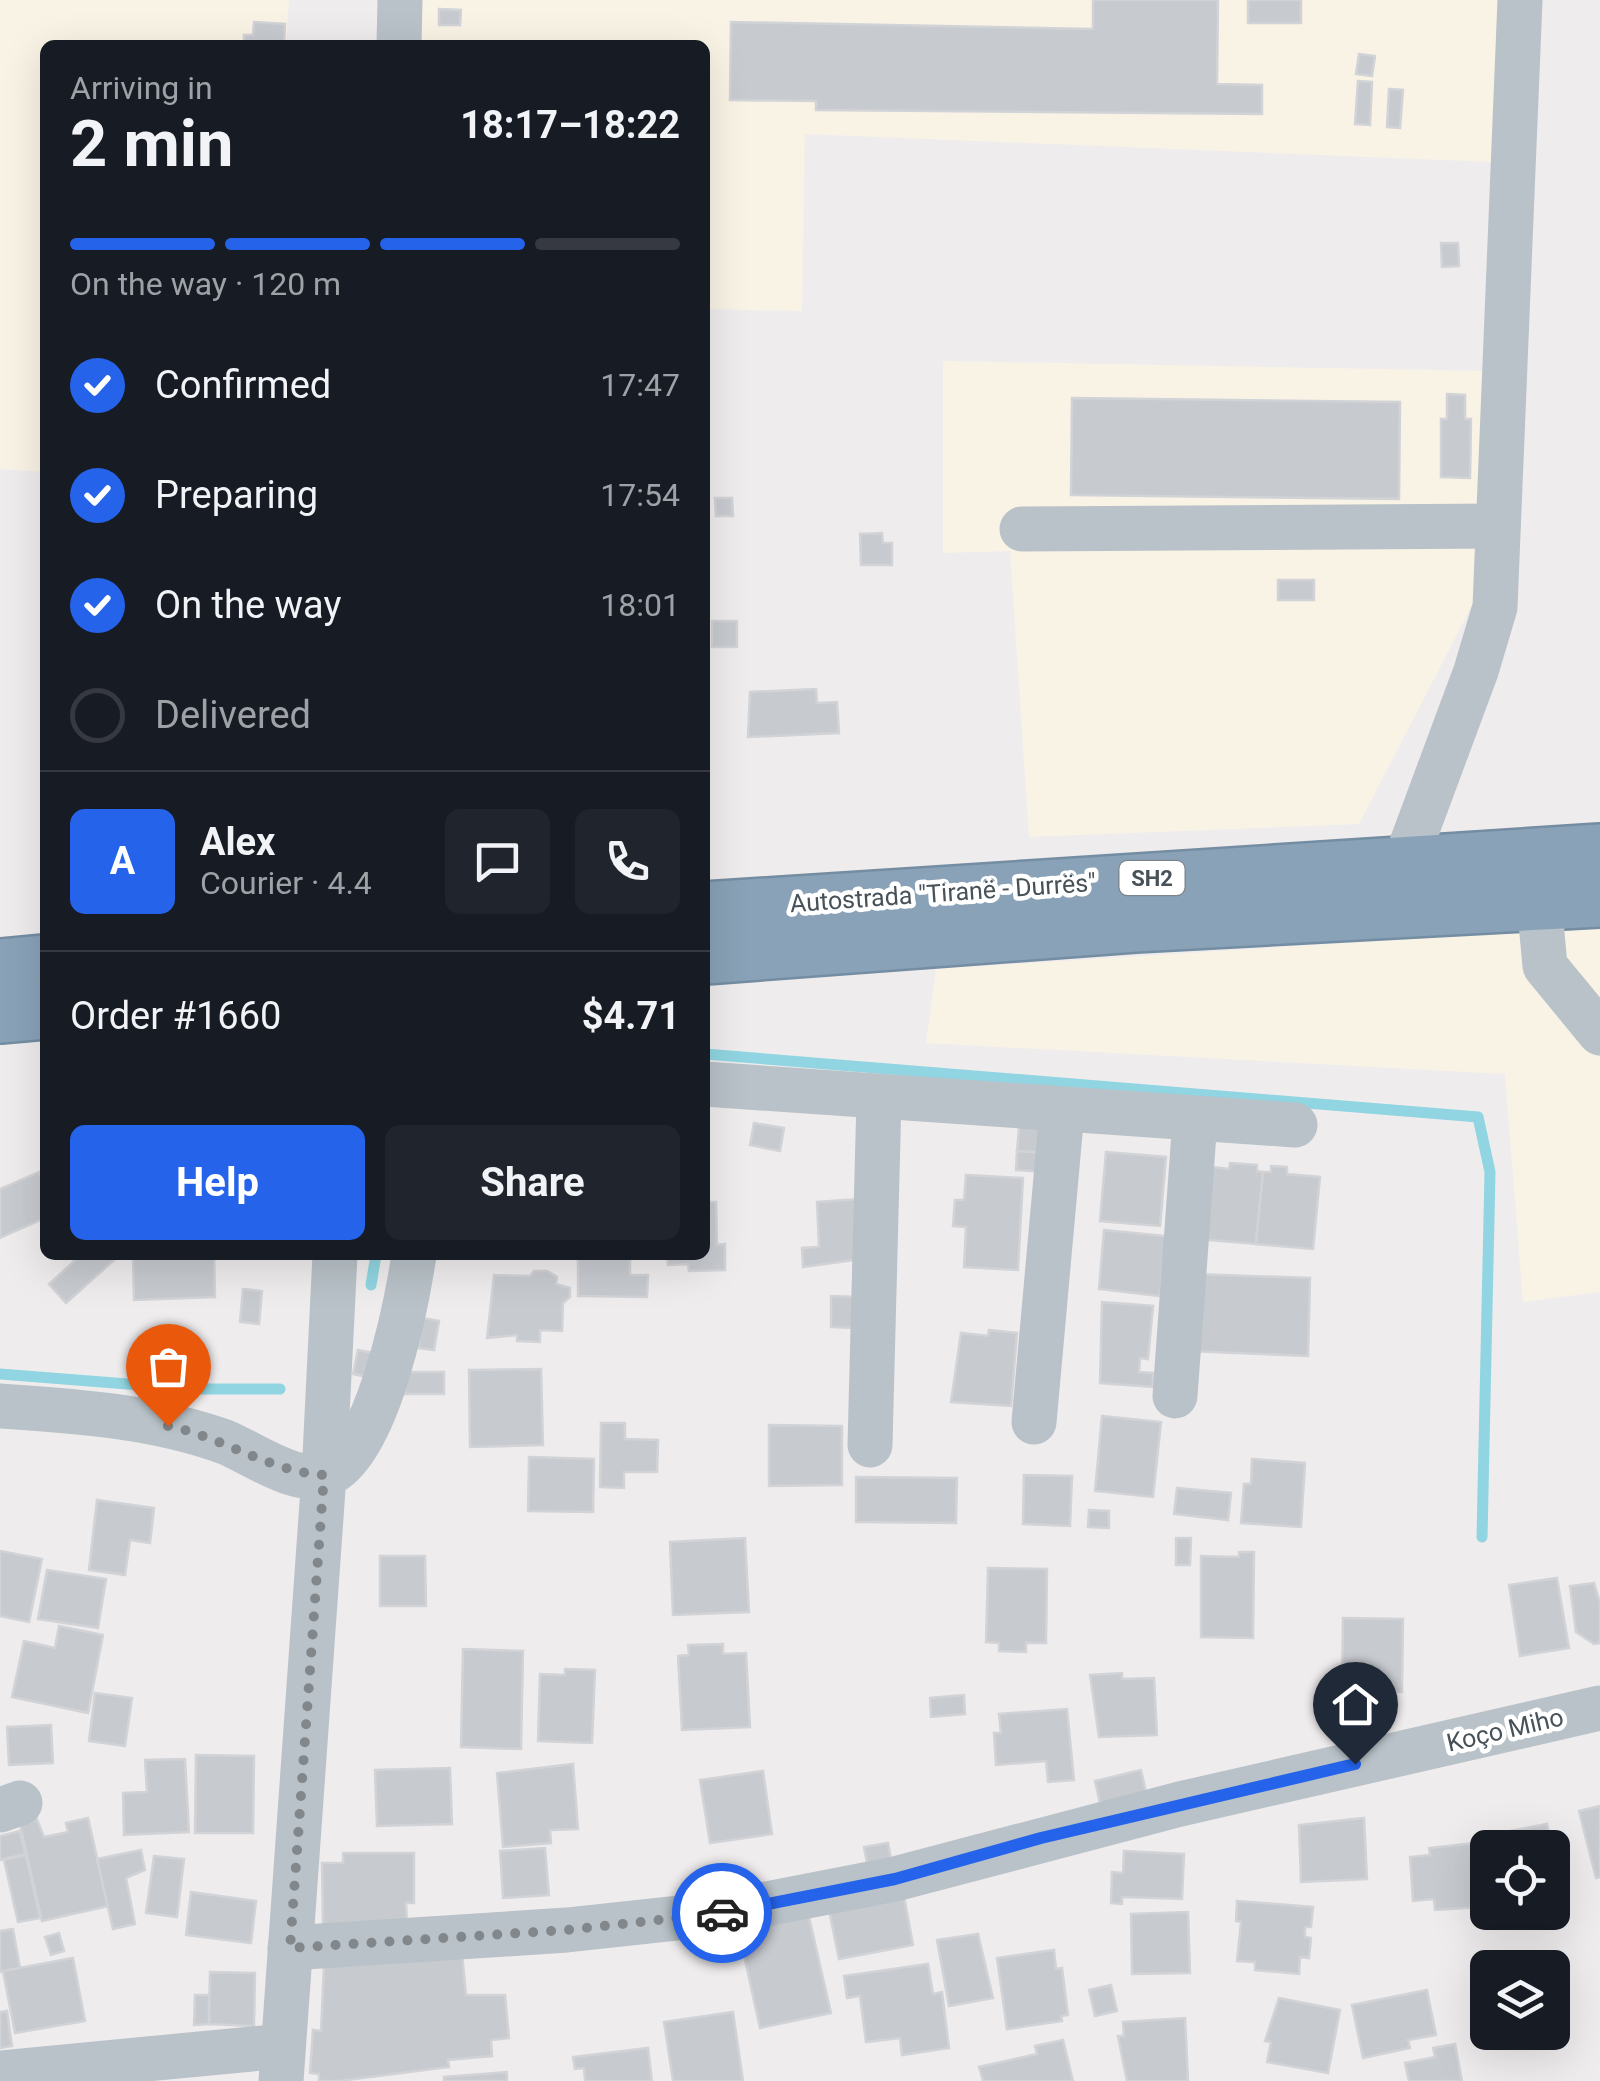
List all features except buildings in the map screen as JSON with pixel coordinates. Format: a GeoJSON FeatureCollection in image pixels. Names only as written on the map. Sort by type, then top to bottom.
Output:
{"type":"FeatureCollection","features":[{"type":"Feature","properties":{"kind":"highway","name":"Autostrada \"Tiranë - Durrës\""},"geometry":{"type":"LineString","coordinates":[[710,910],[1600,852]]}},
{"type":"Feature","properties":{"kind":"highway","name":"Autostrada \"Tiranë - Durrës\""},"geometry":{"type":"LineString","coordinates":[[710,956],[1060,929],[1600,899]]}},
{"type":"Feature","properties":{"kind":"highway"},"geometry":{"type":"LineString","coordinates":[[0,967],[40,963]]}},
{"type":"Feature","properties":{"kind":"highway"},"geometry":{"type":"LineString","coordinates":[[0,1015],[40,1012]]}},
{"type":"Feature","properties":{"kind":"street"},"geometry":{"type":"LineString","coordinates":[[399,40],[400,0]]}},
{"type":"Feature","properties":{"kind":"street"},"geometry":{"type":"LineString","coordinates":[[1405,862],[1476,670],[1495,607],[1520,0]]}},
{"type":"Feature","properties":{"kind":"street"},"geometry":{"type":"LineString","coordinates":[[1022,530],[1498,526]]}},
{"type":"Feature","properties":{"kind":"street"},"geometry":{"type":"LineString","coordinates":[[1539,900],[1545,966],[1600,1033]]}},
{"type":"Feature","properties":{"kind":"street"},"geometry":{"type":"LineString","coordinates":[[710,1084],[1294,1125]]}},
{"type":"Feature","properties":{"kind":"street"},"geometry":{"type":"LineString","coordinates":[[870,1445],[879,1098]]}},
{"type":"Feature","properties":{"kind":"street"},"geometry":{"type":"LineString","coordinates":[[1034,1422],[1062,1111]]}},
{"type":"Feature","properties":{"kind":"street"},"geometry":{"type":"LineString","coordinates":[[1175,1396],[1195,1119]]}},
{"type":"Feature","properties":{"kind":"street"},"geometry":{"type":"LineString","coordinates":[[0,2074],[282,2063],[324,1475],[335,1260]]}},
{"type":"Feature","properties":{"kind":"street"},"geometry":{"type":"LineString","coordinates":[[0,1406],[64,1410],[194,1431],[296,1474],[324,1475],[341,1463],[369,1419],[387,1379],[404,1326],[413,1260]]}},
{"type":"Feature","properties":{"kind":"street","name":"Koço Miho"},"geometry":{"type":"LineString","coordinates":[[290,1948],[567,1930],[715,1914],[895,1879],[1128,1817],[1600,1708]]}},
{"type":"Feature","properties":{"kind":"shaded area"},"geometry":{"type":"Polygon","coordinates":[[[0,0],[289,0],[286,40],[40,40],[40,472],[0,469],[0,0]]]}},
{"type":"Feature","properties":{"kind":"shaded area"},"geometry":{"type":"Polygon","coordinates":[[[415,0],[1499,0],[1494,162],[805,134],[802,311],[710,309],[710,40],[412,40],[415,0]]]}},
{"type":"Feature","properties":{"kind":"shaded area"},"geometry":{"type":"Polygon","coordinates":[[[943,361],[1487,371],[1480,590],[1359,824],[1029,837],[1010,551],[943,553],[943,361]]]}},
{"type":"Feature","properties":{"kind":"shaded area"},"geometry":{"type":"Polygon","coordinates":[[[1600,927],[1600,1292],[1523,1302],[1505,1074],[926,1043],[936,969],[1600,927]]]}},
{"type":"Feature","properties":{"kind":"waterway"},"geometry":{"type":"LineString","coordinates":[[710,1054],[1478,1117],[1490,1172],[1482,1537]]}},
{"type":"Feature","properties":{"kind":"waterway"},"geometry":{"type":"LineString","coordinates":[[371,1285],[375,1260]]}},
{"type":"Feature","properties":{"kind":"waterway"},"geometry":{"type":"LineString","coordinates":[[0,1374],[191,1389],[280,1389]]}},
{"type":"Feature","properties":{"kind":"way so far"},"geometry":{"type":"LineString","coordinates":[[168,1426],[238,1447],[296,1474],[324,1475],[290,1948],[567,1930],[722,1913]]}},
{"type":"Feature","properties":{"kind":"route"},"geometry":{"type":"LineString","coordinates":[[722,1913],[895,1879],[1041,1838],[1355,1764]]}}]}
